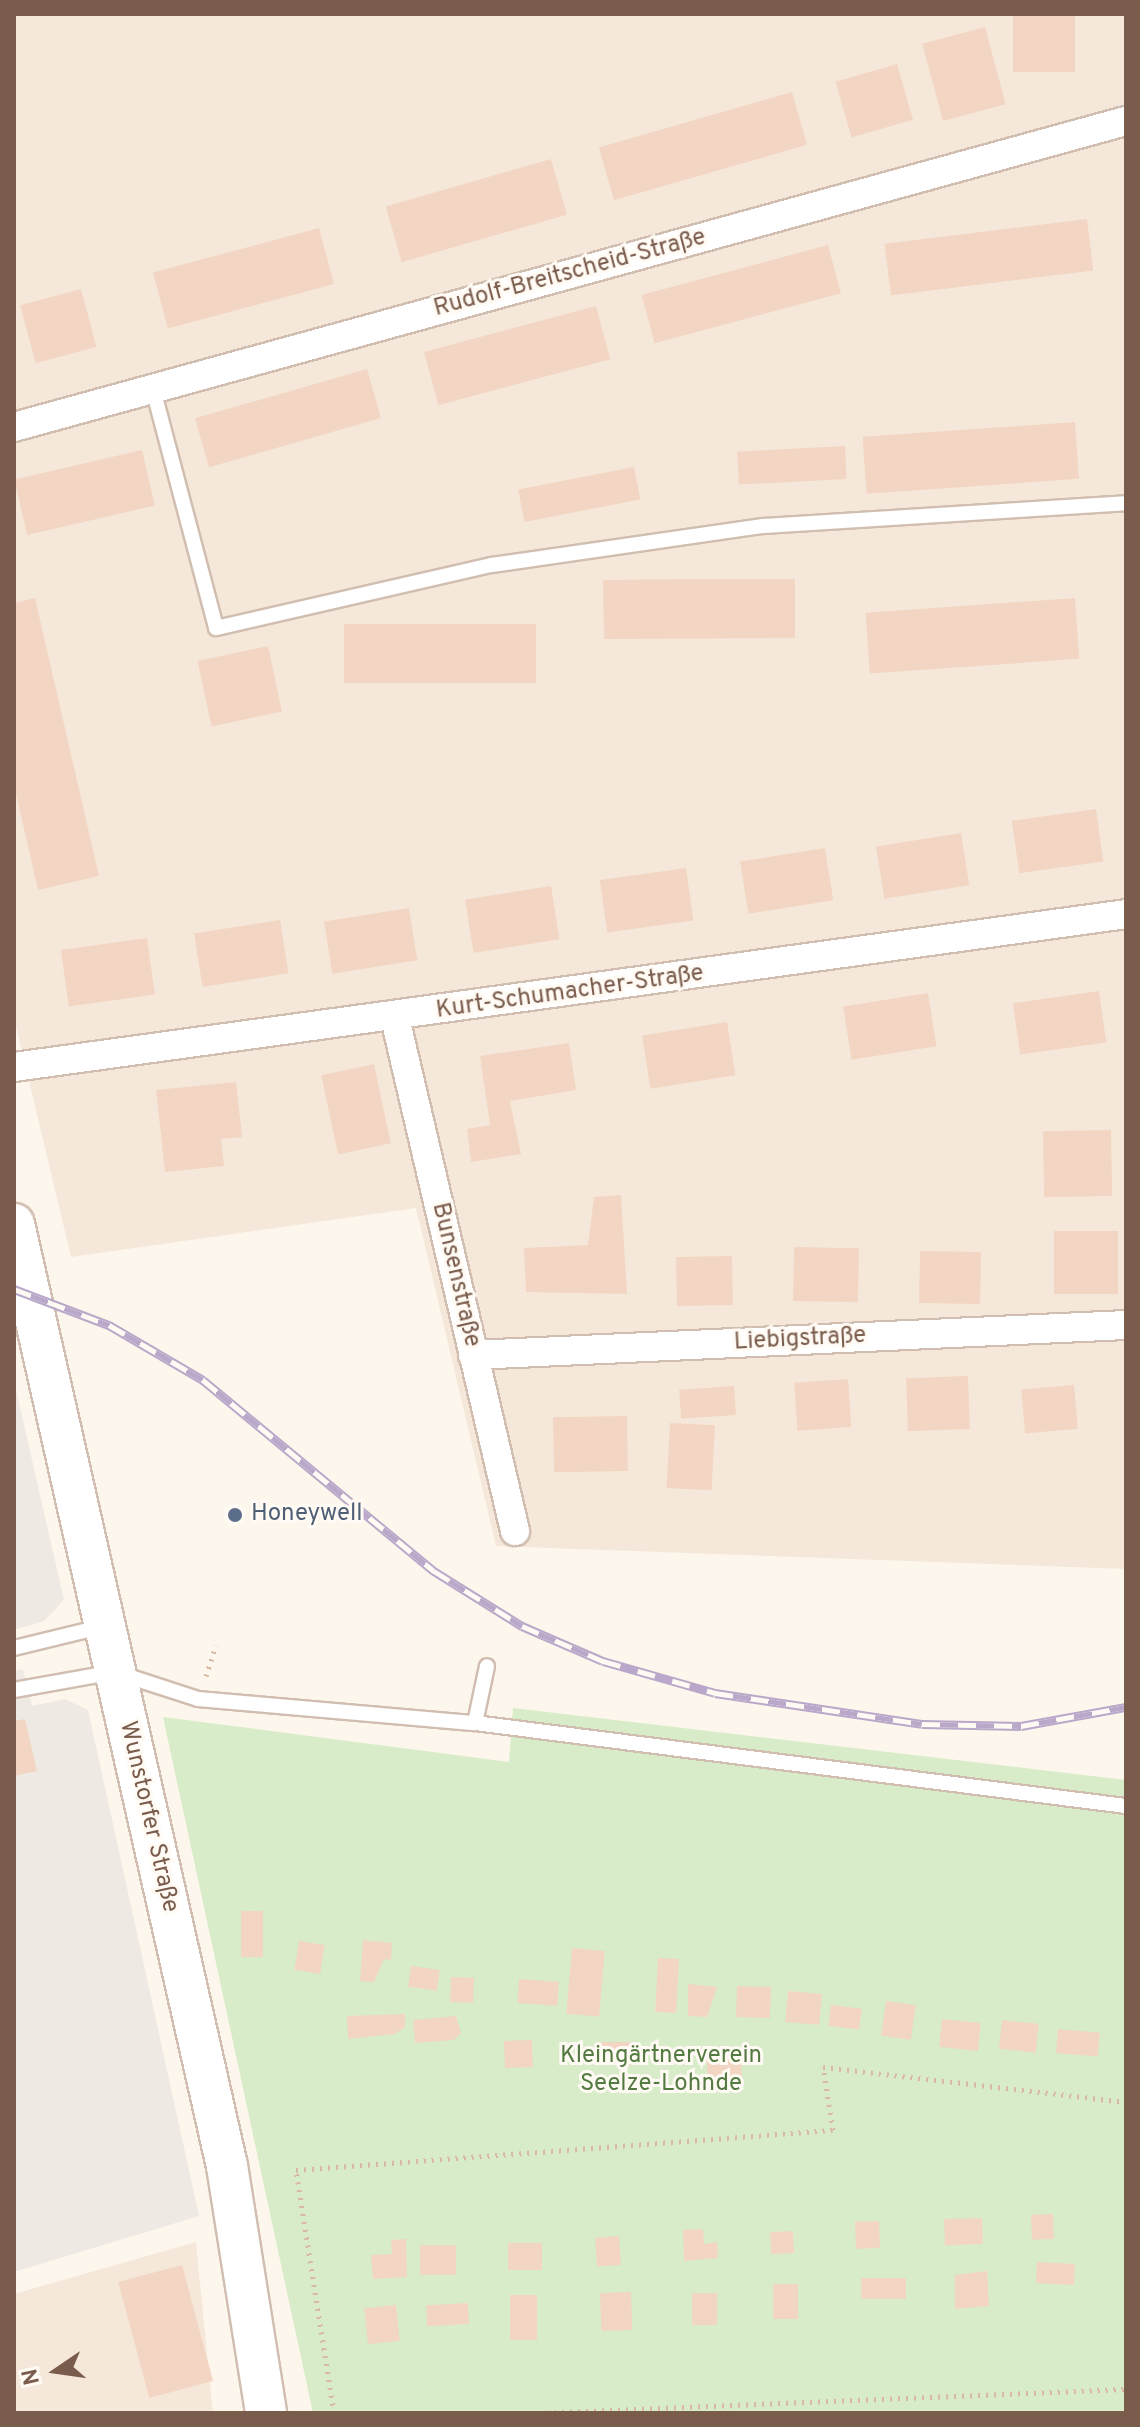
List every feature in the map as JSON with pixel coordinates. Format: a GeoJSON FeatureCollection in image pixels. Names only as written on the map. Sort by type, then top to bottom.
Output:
{"type":"FeatureCollection","features":[{"type":"Feature","properties":{"kind":"street","name":"Rudolf-Breitscheid-Straße"},"geometry":{"type":"LineString","coordinates":[[14,427],[1126,121]]}},
{"type":"Feature","properties":{"kind":"street","name":"Kurt-Schumacher-Straße"},"geometry":{"type":"LineString","coordinates":[[14,1067],[395,1018],[1126,914]]}},
{"type":"Feature","properties":{"kind":"street","name":"Bunsenstraße"},"geometry":{"type":"LineString","coordinates":[[395,1018],[515,1531]]}},
{"type":"Feature","properties":{"kind":"street","name":"Wunstorfer Straße"},"geometry":{"type":"LineString","coordinates":[[14,1224],[227,2166],[266,2413]]}},
{"type":"Feature","properties":{"kind":"street","name":"Liebigstraße"},"geometry":{"type":"LineString","coordinates":[[473,1355],[1126,1325]]}},
{"type":"Feature","properties":{"kind":"lane"},"geometry":{"type":"LineString","coordinates":[[153,389],[216,628],[492,565],[763,526],[1126,503]]}},
{"type":"Feature","properties":{"kind":"lane"},"geometry":{"type":"LineString","coordinates":[[14,1648],[104,1626]]}},
{"type":"Feature","properties":{"kind":"lane"},"geometry":{"type":"LineString","coordinates":[[475,1723],[487,1666]]}},
{"type":"Feature","properties":{"kind":"lane"},"geometry":{"type":"LineString","coordinates":[[14,1690],[115,1672],[198,1699],[475,1723],[1126,1806]]}},
{"type":"Feature","properties":{"kind":"path"},"geometry":{"type":"LineString","coordinates":[[334,2413],[296,2170],[833,2130],[823,2067],[1126,2102]]}},
{"type":"Feature","properties":{"kind":"path"},"geometry":{"type":"LineString","coordinates":[[538,2413],[1126,2389]]}},
{"type":"Feature","properties":{"kind":"shaded area"},"geometry":{"type":"Polygon","coordinates":[[[14,14],[1126,14],[1126,1569],[496,1546],[416,1208],[71,1257],[14,1018],[14,14]]]}},
{"type":"Feature","properties":{"kind":"shaded area"},"geometry":{"type":"Polygon","coordinates":[[[14,1381],[64,1600],[44,1621],[14,1630],[14,1381]]]}},
{"type":"Feature","properties":{"kind":"shaded area"},"geometry":{"type":"Polygon","coordinates":[[[23,1669],[32,1706],[65,1699],[88,1710],[199,2216],[14,2272],[14,1671],[23,1669]]]}},
{"type":"Feature","properties":{"kind":"shaded area"},"geometry":{"type":"Polygon","coordinates":[[[196,2242],[213,2413],[14,2413],[14,2294],[196,2242]]]}},
{"type":"Feature","properties":{"kind":"green space","name":"Kleingärtnerverein Seelze-Lohnde"},"geometry":{"type":"Polygon","coordinates":[[[513,1708],[1126,1780],[1126,2413],[313,2413],[163,1717],[509,1762],[513,1708]]]}},
{"type":"Feature","properties":{"kind":"building"},"geometry":{"type":"Polygon","coordinates":[[[1013,14],[1075,14],[1075,72],[1013,72],[1013,14]]]}},
{"type":"Feature","properties":{"kind":"building"},"geometry":{"type":"Polygon","coordinates":[[[985,27],[1006,104],[943,121],[922,44],[985,27]]]}},
{"type":"Feature","properties":{"kind":"building"},"geometry":{"type":"Polygon","coordinates":[[[897,64],[913,120],[851,137],[835,82],[897,64]]]}},
{"type":"Feature","properties":{"kind":"building"},"geometry":{"type":"Polygon","coordinates":[[[792,92],[807,145],[614,200],[599,147],[792,92]]]}},
{"type":"Feature","properties":{"kind":"building"},"geometry":{"type":"Polygon","coordinates":[[[551,159],[567,215],[402,262],[386,206],[551,159]]]}},
{"type":"Feature","properties":{"kind":"building"},"geometry":{"type":"Polygon","coordinates":[[[1087,219],[1093,271],[891,295],[885,244],[1087,219]]]}},
{"type":"Feature","properties":{"kind":"building"},"geometry":{"type":"Polygon","coordinates":[[[319,228],[334,284],[168,329],[153,273],[319,228]]]}},
{"type":"Feature","properties":{"kind":"building"},"geometry":{"type":"Polygon","coordinates":[[[828,245],[841,293],[655,343],[642,295],[828,245]]]}},
{"type":"Feature","properties":{"kind":"building"},"geometry":{"type":"Polygon","coordinates":[[[81,289],[97,347],[36,363],[20,305],[81,289]]]}},
{"type":"Feature","properties":{"kind":"building"},"geometry":{"type":"Polygon","coordinates":[[[596,306],[610,359],[438,405],[424,352],[596,306]]]}},
{"type":"Feature","properties":{"kind":"building"},"geometry":{"type":"Polygon","coordinates":[[[367,369],[381,418],[209,467],[195,418],[367,369]]]}},
{"type":"Feature","properties":{"kind":"building"},"geometry":{"type":"Polygon","coordinates":[[[1075,422],[1079,479],[866,494],[863,437],[1075,422]]]}},
{"type":"Feature","properties":{"kind":"building"},"geometry":{"type":"Polygon","coordinates":[[[845,446],[847,479],[739,485],[737,452],[845,446]]]}},
{"type":"Feature","properties":{"kind":"building"},"geometry":{"type":"Polygon","coordinates":[[[142,450],[155,506],[27,535],[14,479],[142,450]]]}},
{"type":"Feature","properties":{"kind":"building"},"geometry":{"type":"Polygon","coordinates":[[[634,467],[640,499],[524,522],[518,490],[634,467]]]}},
{"type":"Feature","properties":{"kind":"building"},"geometry":{"type":"Polygon","coordinates":[[[795,579],[795,638],[604,639],[603,580],[795,579]]]}},
{"type":"Feature","properties":{"kind":"building"},"geometry":{"type":"Polygon","coordinates":[[[35,598],[99,876],[38,890],[14,785],[14,603],[35,598]]]}},
{"type":"Feature","properties":{"kind":"building"},"geometry":{"type":"Polygon","coordinates":[[[1075,598],[1079,659],[870,674],[866,613],[1075,598]]]}},
{"type":"Feature","properties":{"kind":"building"},"geometry":{"type":"Polygon","coordinates":[[[344,624],[536,624],[536,683],[344,683],[344,624]]]}},
{"type":"Feature","properties":{"kind":"building"},"geometry":{"type":"Polygon","coordinates":[[[268,646],[282,712],[212,727],[198,661],[268,646]]]}},
{"type":"Feature","properties":{"kind":"building"},"geometry":{"type":"Polygon","coordinates":[[[1096,809],[1103,861],[1019,873],[1012,821],[1096,809]]]}},
{"type":"Feature","properties":{"kind":"building"},"geometry":{"type":"Polygon","coordinates":[[[961,833],[969,885],[884,899],[876,846],[961,833]]]}},
{"type":"Feature","properties":{"kind":"building"},"geometry":{"type":"Polygon","coordinates":[[[825,848],[833,900],[748,914],[740,861],[825,848]]]}},
{"type":"Feature","properties":{"kind":"building"},"geometry":{"type":"Polygon","coordinates":[[[686,868],[693,920],[607,933],[600,880],[686,868]]]}},
{"type":"Feature","properties":{"kind":"building"},"geometry":{"type":"Polygon","coordinates":[[[551,886],[559,939],[474,953],[465,900],[551,886]]]}},
{"type":"Feature","properties":{"kind":"building"},"geometry":{"type":"Polygon","coordinates":[[[409,908],[417,960],[332,974],[324,921],[409,908]]]}},
{"type":"Feature","properties":{"kind":"building"},"geometry":{"type":"Polygon","coordinates":[[[280,920],[288,973],[203,987],[194,934],[280,920]]]}},
{"type":"Feature","properties":{"kind":"building"},"geometry":{"type":"Polygon","coordinates":[[[147,938],[155,994],[69,1007],[61,950],[147,938]]]}},
{"type":"Feature","properties":{"kind":"building"},"geometry":{"type":"Polygon","coordinates":[[[1099,991],[1106,1042],[1020,1055],[1013,1003],[1099,991]]]}},
{"type":"Feature","properties":{"kind":"building"},"geometry":{"type":"Polygon","coordinates":[[[928,993],[936,1046],[852,1060],[843,1006],[928,993]]]}},
{"type":"Feature","properties":{"kind":"building"},"geometry":{"type":"Polygon","coordinates":[[[727,1022],[735,1075],[651,1089],[642,1035],[727,1022]]]}},
{"type":"Feature","properties":{"kind":"building"},"geometry":{"type":"Polygon","coordinates":[[[569,1043],[576,1090],[510,1101],[521,1154],[471,1162],[467,1129],[490,1125],[480,1056],[569,1043]]]}},
{"type":"Feature","properties":{"kind":"building"},"geometry":{"type":"Polygon","coordinates":[[[374,1064],[391,1143],[338,1154],[321,1075],[374,1064]]]}},
{"type":"Feature","properties":{"kind":"building"},"geometry":{"type":"Polygon","coordinates":[[[236,1082],[242,1137],[221,1139],[224,1166],[165,1172],[156,1090],[236,1082]]]}},
{"type":"Feature","properties":{"kind":"building"},"geometry":{"type":"Polygon","coordinates":[[[1111,1130],[1112,1196],[1044,1197],[1043,1131],[1111,1130]]]}},
{"type":"Feature","properties":{"kind":"building"},"geometry":{"type":"Polygon","coordinates":[[[621,1195],[627,1294],[526,1292],[524,1248],[588,1245],[594,1197],[621,1195]]]}},
{"type":"Feature","properties":{"kind":"building"},"geometry":{"type":"Polygon","coordinates":[[[1054,1231],[1118,1231],[1118,1294],[1054,1294],[1054,1231]]]}},
{"type":"Feature","properties":{"kind":"building"},"geometry":{"type":"Polygon","coordinates":[[[794,1247],[859,1248],[858,1302],[793,1301],[794,1247]]]}},
{"type":"Feature","properties":{"kind":"building"},"geometry":{"type":"Polygon","coordinates":[[[920,1251],[981,1252],[980,1304],[919,1303],[920,1251]]]}},
{"type":"Feature","properties":{"kind":"building"},"geometry":{"type":"Polygon","coordinates":[[[732,1256],[733,1305],[677,1306],[676,1257],[732,1256]]]}},
{"type":"Feature","properties":{"kind":"building"},"geometry":{"type":"Polygon","coordinates":[[[968,1376],[970,1429],[908,1431],[906,1378],[968,1376]]]}},
{"type":"Feature","properties":{"kind":"building"},"geometry":{"type":"Polygon","coordinates":[[[848,1379],[851,1427],[797,1431],[794,1383],[848,1379]]]}},
{"type":"Feature","properties":{"kind":"building"},"geometry":{"type":"Polygon","coordinates":[[[1074,1385],[1078,1429],[1025,1433],[1021,1390],[1074,1385]]]}},
{"type":"Feature","properties":{"kind":"building"},"geometry":{"type":"Polygon","coordinates":[[[734,1386],[736,1415],[681,1419],[679,1390],[734,1386]]]}},
{"type":"Feature","properties":{"kind":"building"},"geometry":{"type":"Polygon","coordinates":[[[627,1416],[628,1471],[554,1472],[553,1417],[627,1416]]]}},
{"type":"Feature","properties":{"kind":"building"},"geometry":{"type":"Polygon","coordinates":[[[670,1423],[715,1425],[712,1490],[667,1488],[670,1423]]]}},
{"type":"Feature","properties":{"kind":"building"},"geometry":{"type":"Polygon","coordinates":[[[25,1719],[37,1771],[14,1776],[14,1721],[25,1719]]]}},
{"type":"Feature","properties":{"kind":"building"},"geometry":{"type":"Polygon","coordinates":[[[241,1911],[263,1911],[263,1957],[241,1957],[241,1911]]]}},
{"type":"Feature","properties":{"kind":"building"},"geometry":{"type":"Polygon","coordinates":[[[363,1940],[392,1943],[391,1960],[384,1959],[374,1982],[360,1981],[363,1940]]]}},
{"type":"Feature","properties":{"kind":"building"},"geometry":{"type":"Polygon","coordinates":[[[299,1941],[325,1945],[320,1974],[294,1970],[299,1941]]]}},
{"type":"Feature","properties":{"kind":"building"},"geometry":{"type":"Polygon","coordinates":[[[572,1948],[605,1951],[599,2017],[566,2014],[572,1948]]]}},
{"type":"Feature","properties":{"kind":"building"},"geometry":{"type":"Polygon","coordinates":[[[658,1958],[679,1959],[676,2013],[655,2012],[658,1958]]]}},
{"type":"Feature","properties":{"kind":"building"},"geometry":{"type":"Polygon","coordinates":[[[411,1966],[440,1970],[437,1991],[408,1987],[411,1966]]]}},
{"type":"Feature","properties":{"kind":"building"},"geometry":{"type":"Polygon","coordinates":[[[451,1977],[474,1978],[473,2003],[450,2002],[451,1977]]]}},
{"type":"Feature","properties":{"kind":"building"},"geometry":{"type":"Polygon","coordinates":[[[519,1979],[559,1982],[557,2006],[517,2003],[519,1979]]]}},
{"type":"Feature","properties":{"kind":"building"},"geometry":{"type":"Polygon","coordinates":[[[688,1984],[717,1987],[707,2017],[688,2016],[688,1984]]]}},
{"type":"Feature","properties":{"kind":"building"},"geometry":{"type":"Polygon","coordinates":[[[737,1986],[771,1987],[770,2018],[736,2017],[737,1986]]]}},
{"type":"Feature","properties":{"kind":"building"},"geometry":{"type":"Polygon","coordinates":[[[788,1991],[822,1994],[819,2025],[785,2022],[788,1991]]]}},
{"type":"Feature","properties":{"kind":"building"},"geometry":{"type":"Polygon","coordinates":[[[886,2001],[916,2005],[911,2040],[881,2036],[886,2001]]]}},
{"type":"Feature","properties":{"kind":"building"},"geometry":{"type":"Polygon","coordinates":[[[831,2005],[862,2009],[859,2030],[828,2026],[831,2005]]]}},
{"type":"Feature","properties":{"kind":"building"},"geometry":{"type":"Polygon","coordinates":[[[405,2014],[405,2027],[395,2034],[348,2039],[347,2016],[405,2014]]]}},
{"type":"Feature","properties":{"kind":"building"},"geometry":{"type":"Polygon","coordinates":[[[456,2016],[461,2033],[454,2040],[415,2043],[413,2020],[456,2016]]]}},
{"type":"Feature","properties":{"kind":"building"},"geometry":{"type":"Polygon","coordinates":[[[942,2019],[981,2023],[978,2051],[939,2047],[942,2019]]]}},
{"type":"Feature","properties":{"kind":"building"},"geometry":{"type":"Polygon","coordinates":[[[1002,2020],[1039,2024],[1036,2053],[999,2049],[1002,2020]]]}},
{"type":"Feature","properties":{"kind":"building"},"geometry":{"type":"Polygon","coordinates":[[[1058,2029],[1100,2033],[1098,2057],[1056,2053],[1058,2029]]]}},
{"type":"Feature","properties":{"kind":"building"},"geometry":{"type":"Polygon","coordinates":[[[532,2040],[533,2067],[505,2068],[504,2041],[532,2040]]]}},
{"type":"Feature","properties":{"kind":"building"},"geometry":{"type":"Polygon","coordinates":[[[597,2042],[638,2042],[638,2065],[597,2065],[597,2042]]]}},
{"type":"Feature","properties":{"kind":"building"},"geometry":{"type":"Polygon","coordinates":[[[740,2050],[742,2077],[708,2079],[706,2052],[740,2050]]]}},
{"type":"Feature","properties":{"kind":"building"},"geometry":{"type":"Polygon","coordinates":[[[1053,2214],[1054,2239],[1032,2240],[1031,2215],[1053,2214]]]}},
{"type":"Feature","properties":{"kind":"building"},"geometry":{"type":"Polygon","coordinates":[[[982,2218],[983,2244],[945,2245],[944,2219],[982,2218]]]}},
{"type":"Feature","properties":{"kind":"building"},"geometry":{"type":"Polygon","coordinates":[[[879,2221],[880,2248],[856,2249],[855,2222],[879,2221]]]}},
{"type":"Feature","properties":{"kind":"building"},"geometry":{"type":"Polygon","coordinates":[[[703,2229],[704,2244],[717,2242],[718,2258],[684,2261],[683,2230],[703,2229]]]}},
{"type":"Feature","properties":{"kind":"building"},"geometry":{"type":"Polygon","coordinates":[[[793,2231],[794,2253],[771,2254],[770,2232],[793,2231]]]}},
{"type":"Feature","properties":{"kind":"building"},"geometry":{"type":"Polygon","coordinates":[[[619,2236],[621,2265],[597,2267],[595,2238],[619,2236]]]}},
{"type":"Feature","properties":{"kind":"building"},"geometry":{"type":"Polygon","coordinates":[[[406,2239],[407,2277],[373,2279],[371,2255],[392,2254],[391,2240],[406,2239]]]}},
{"type":"Feature","properties":{"kind":"building"},"geometry":{"type":"Polygon","coordinates":[[[508,2243],[542,2243],[542,2270],[508,2270],[508,2243]]]}},
{"type":"Feature","properties":{"kind":"building"},"geometry":{"type":"Polygon","coordinates":[[[420,2245],[456,2245],[456,2275],[420,2275],[420,2245]]]}},
{"type":"Feature","properties":{"kind":"building"},"geometry":{"type":"Polygon","coordinates":[[[1037,2262],[1075,2264],[1074,2285],[1036,2283],[1037,2262]]]}},
{"type":"Feature","properties":{"kind":"building"},"geometry":{"type":"Polygon","coordinates":[[[182,2265],[213,2381],[149,2398],[118,2282],[182,2265]]]}},
{"type":"Feature","properties":{"kind":"building"},"geometry":{"type":"Polygon","coordinates":[[[987,2271],[989,2306],[955,2309],[955,2275],[987,2271]]]}},
{"type":"Feature","properties":{"kind":"building"},"geometry":{"type":"Polygon","coordinates":[[[861,2278],[906,2278],[906,2299],[861,2299],[861,2278]]]}},
{"type":"Feature","properties":{"kind":"building"},"geometry":{"type":"Polygon","coordinates":[[[773,2284],[798,2284],[798,2319],[773,2319],[773,2284]]]}},
{"type":"Feature","properties":{"kind":"building"},"geometry":{"type":"Polygon","coordinates":[[[631,2292],[632,2330],[601,2331],[600,2293],[631,2292]]]}},
{"type":"Feature","properties":{"kind":"building"},"geometry":{"type":"Polygon","coordinates":[[[692,2293],[717,2293],[717,2325],[692,2325],[692,2293]]]}},
{"type":"Feature","properties":{"kind":"building"},"geometry":{"type":"Polygon","coordinates":[[[510,2295],[537,2295],[537,2340],[510,2340],[510,2295]]]}},
{"type":"Feature","properties":{"kind":"building"},"geometry":{"type":"Polygon","coordinates":[[[468,2303],[469,2324],[427,2326],[426,2305],[468,2303]]]}},
{"type":"Feature","properties":{"kind":"building"},"geometry":{"type":"Polygon","coordinates":[[[396,2305],[400,2341],[368,2344],[364,2308],[396,2305]]]}},
{"type":"Feature","properties":{"kind":"railway"},"geometry":{"type":"LineString","coordinates":[[14,1289],[109,1325],[203,1380],[434,1571],[522,1626],[603,1661],[715,1693],[922,1724],[1021,1726],[1126,1707]]}},
{"type":"Feature","properties":{"kind":"place","name":"Honeywell"},"geometry":{"type":"Point","coordinates":[235,1515]}}]}
